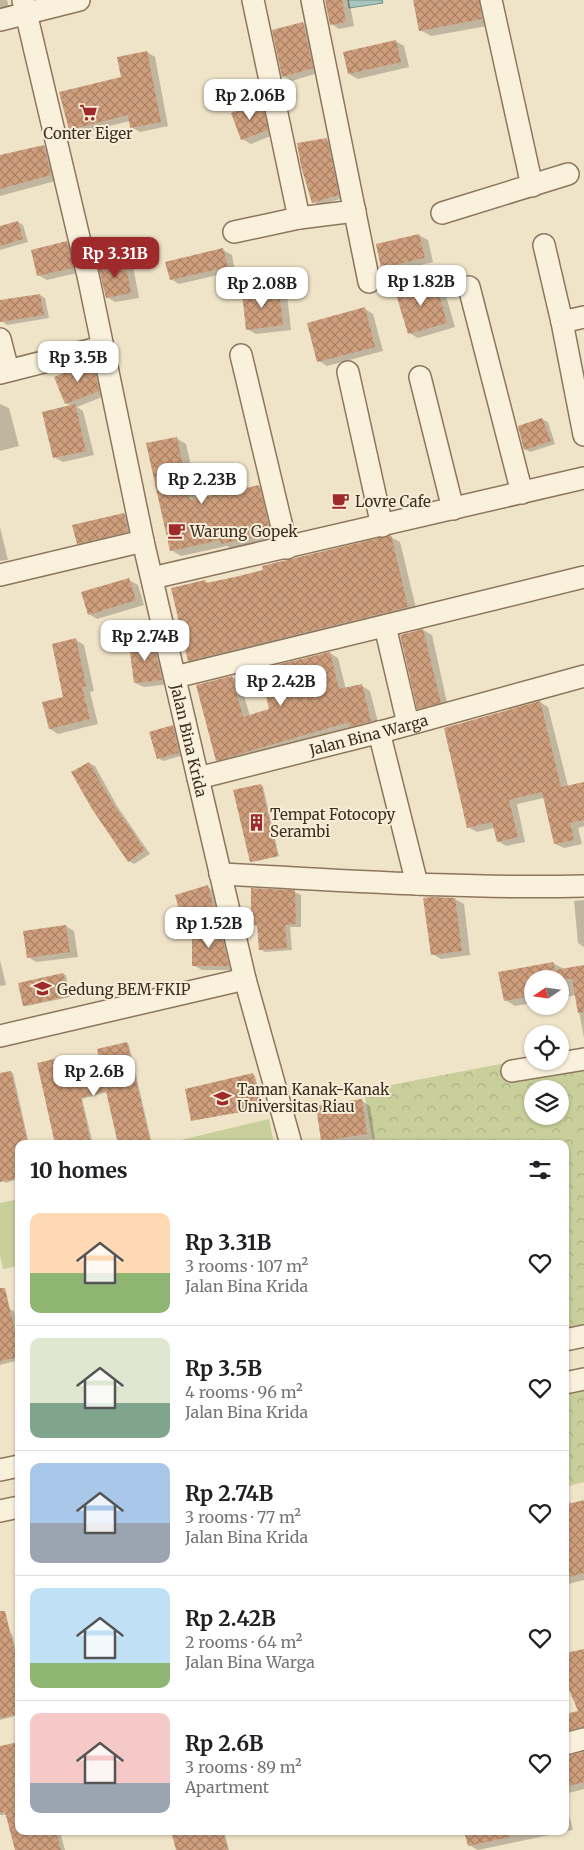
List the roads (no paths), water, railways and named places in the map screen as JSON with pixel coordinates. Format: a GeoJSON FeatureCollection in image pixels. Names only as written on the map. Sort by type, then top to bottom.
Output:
{"type":"FeatureCollection","features":[{"type":"Feature","properties":{"kind":"street"},"geometry":{"type":"LineString","coordinates":[[0,20],[25,7],[79,0]]}},
{"type":"Feature","properties":{"kind":"street"},"geometry":{"type":"LineString","coordinates":[[253,0],[299,218]]}},
{"type":"Feature","properties":{"kind":"street"},"geometry":{"type":"LineString","coordinates":[[312,0],[369,282]]}},
{"type":"Feature","properties":{"kind":"street"},"geometry":{"type":"LineString","coordinates":[[491,0],[532,186]]}},
{"type":"Feature","properties":{"kind":"street","name":"Jalan Bina Krida"},"geometry":{"type":"LineString","coordinates":[[25,7],[89,280],[143,541],[220,874],[245,979],[290,1140]]}},
{"type":"Feature","properties":{"kind":"street"},"geometry":{"type":"LineString","coordinates":[[442,213],[568,174]]}},
{"type":"Feature","properties":{"kind":"street"},"geometry":{"type":"LineString","coordinates":[[234,232],[299,218],[354,211]]}},
{"type":"Feature","properties":{"kind":"street"},"geometry":{"type":"LineString","coordinates":[[544,245],[562,322],[584,435]]}},
{"type":"Feature","properties":{"kind":"street"},"geometry":{"type":"LineString","coordinates":[[469,287],[522,493]]}},
{"type":"Feature","properties":{"kind":"street"},"geometry":{"type":"LineString","coordinates":[[562,322],[584,316]]}},
{"type":"Feature","properties":{"kind":"street"},"geometry":{"type":"LineString","coordinates":[[0,339],[4,372],[102,347]]}},
{"type":"Feature","properties":{"kind":"street"},"geometry":{"type":"LineString","coordinates":[[241,355],[287,548]]}},
{"type":"Feature","properties":{"kind":"street"},"geometry":{"type":"LineString","coordinates":[[348,372],[382,526]]}},
{"type":"Feature","properties":{"kind":"street"},"geometry":{"type":"LineString","coordinates":[[420,377],[454,509]]}},
{"type":"Feature","properties":{"kind":"street"},"geometry":{"type":"LineString","coordinates":[[152,578],[584,478]]}},
{"type":"Feature","properties":{"kind":"street"},"geometry":{"type":"LineString","coordinates":[[0,575],[143,541]]}},
{"type":"Feature","properties":{"kind":"street"},"geometry":{"type":"LineString","coordinates":[[175,677],[584,577]]}},
{"type":"Feature","properties":{"kind":"street"},"geometry":{"type":"LineString","coordinates":[[385,626],[408,724]]}},
{"type":"Feature","properties":{"kind":"street","name":"Jalan Bina Warga"},"geometry":{"type":"LineString","coordinates":[[198,778],[379,732],[584,676]]}},
{"type":"Feature","properties":{"kind":"street"},"geometry":{"type":"LineString","coordinates":[[379,732],[417,884]]}},
{"type":"Feature","properties":{"kind":"street"},"geometry":{"type":"LineString","coordinates":[[220,874],[417,884],[515,887],[584,886]]}},
{"type":"Feature","properties":{"kind":"street"},"geometry":{"type":"LineString","coordinates":[[0,1036],[245,979]]}},
{"type":"Feature","properties":{"kind":"street"},"geometry":{"type":"LineString","coordinates":[[512,1071],[584,1059]]}},
{"type":"Feature","properties":{"kind":"street"},"geometry":{"type":"LineString","coordinates":[[569,1339],[584,1336]]}},
{"type":"Feature","properties":{"kind":"street"},"geometry":{"type":"LineString","coordinates":[[569,1382],[584,1378]]}},
{"type":"Feature","properties":{"kind":"street"},"geometry":{"type":"LineString","coordinates":[[0,1470],[15,1467]]}},
{"type":"Feature","properties":{"kind":"street"},"geometry":{"type":"LineString","coordinates":[[0,1511],[15,1508]]}},
{"type":"Feature","properties":{"kind":"street"},"geometry":{"type":"LineString","coordinates":[[569,1743],[584,1739]]}},
{"type":"Feature","properties":{"kind":"water"},"geometry":{"type":"Polygon","coordinates":[[[348,0],[382,0],[383,3],[349,8],[348,0]]]}},
{"type":"Feature","properties":{"kind":"place","name":"Conter Eiger"},"geometry":{"type":"Point","coordinates":[88,112]}},
{"type":"Feature","properties":{"kind":"place","name":"Lovre Cafe"},"geometry":{"type":"Point","coordinates":[341,501]}},
{"type":"Feature","properties":{"kind":"place","name":"Warung Gopek"},"geometry":{"type":"Point","coordinates":[176,531]}},
{"type":"Feature","properties":{"kind":"place","name":"Tempat Fotocopy Serambi"},"geometry":{"type":"Point","coordinates":[256,823]}},
{"type":"Feature","properties":{"kind":"place","name":"Gedung BEM FKIP"},"geometry":{"type":"Point","coordinates":[43,989]}},
{"type":"Feature","properties":{"kind":"place","name":"Taman Kanak-Kanak Universitas Riau"},"geometry":{"type":"Point","coordinates":[223,1098]}}]}
